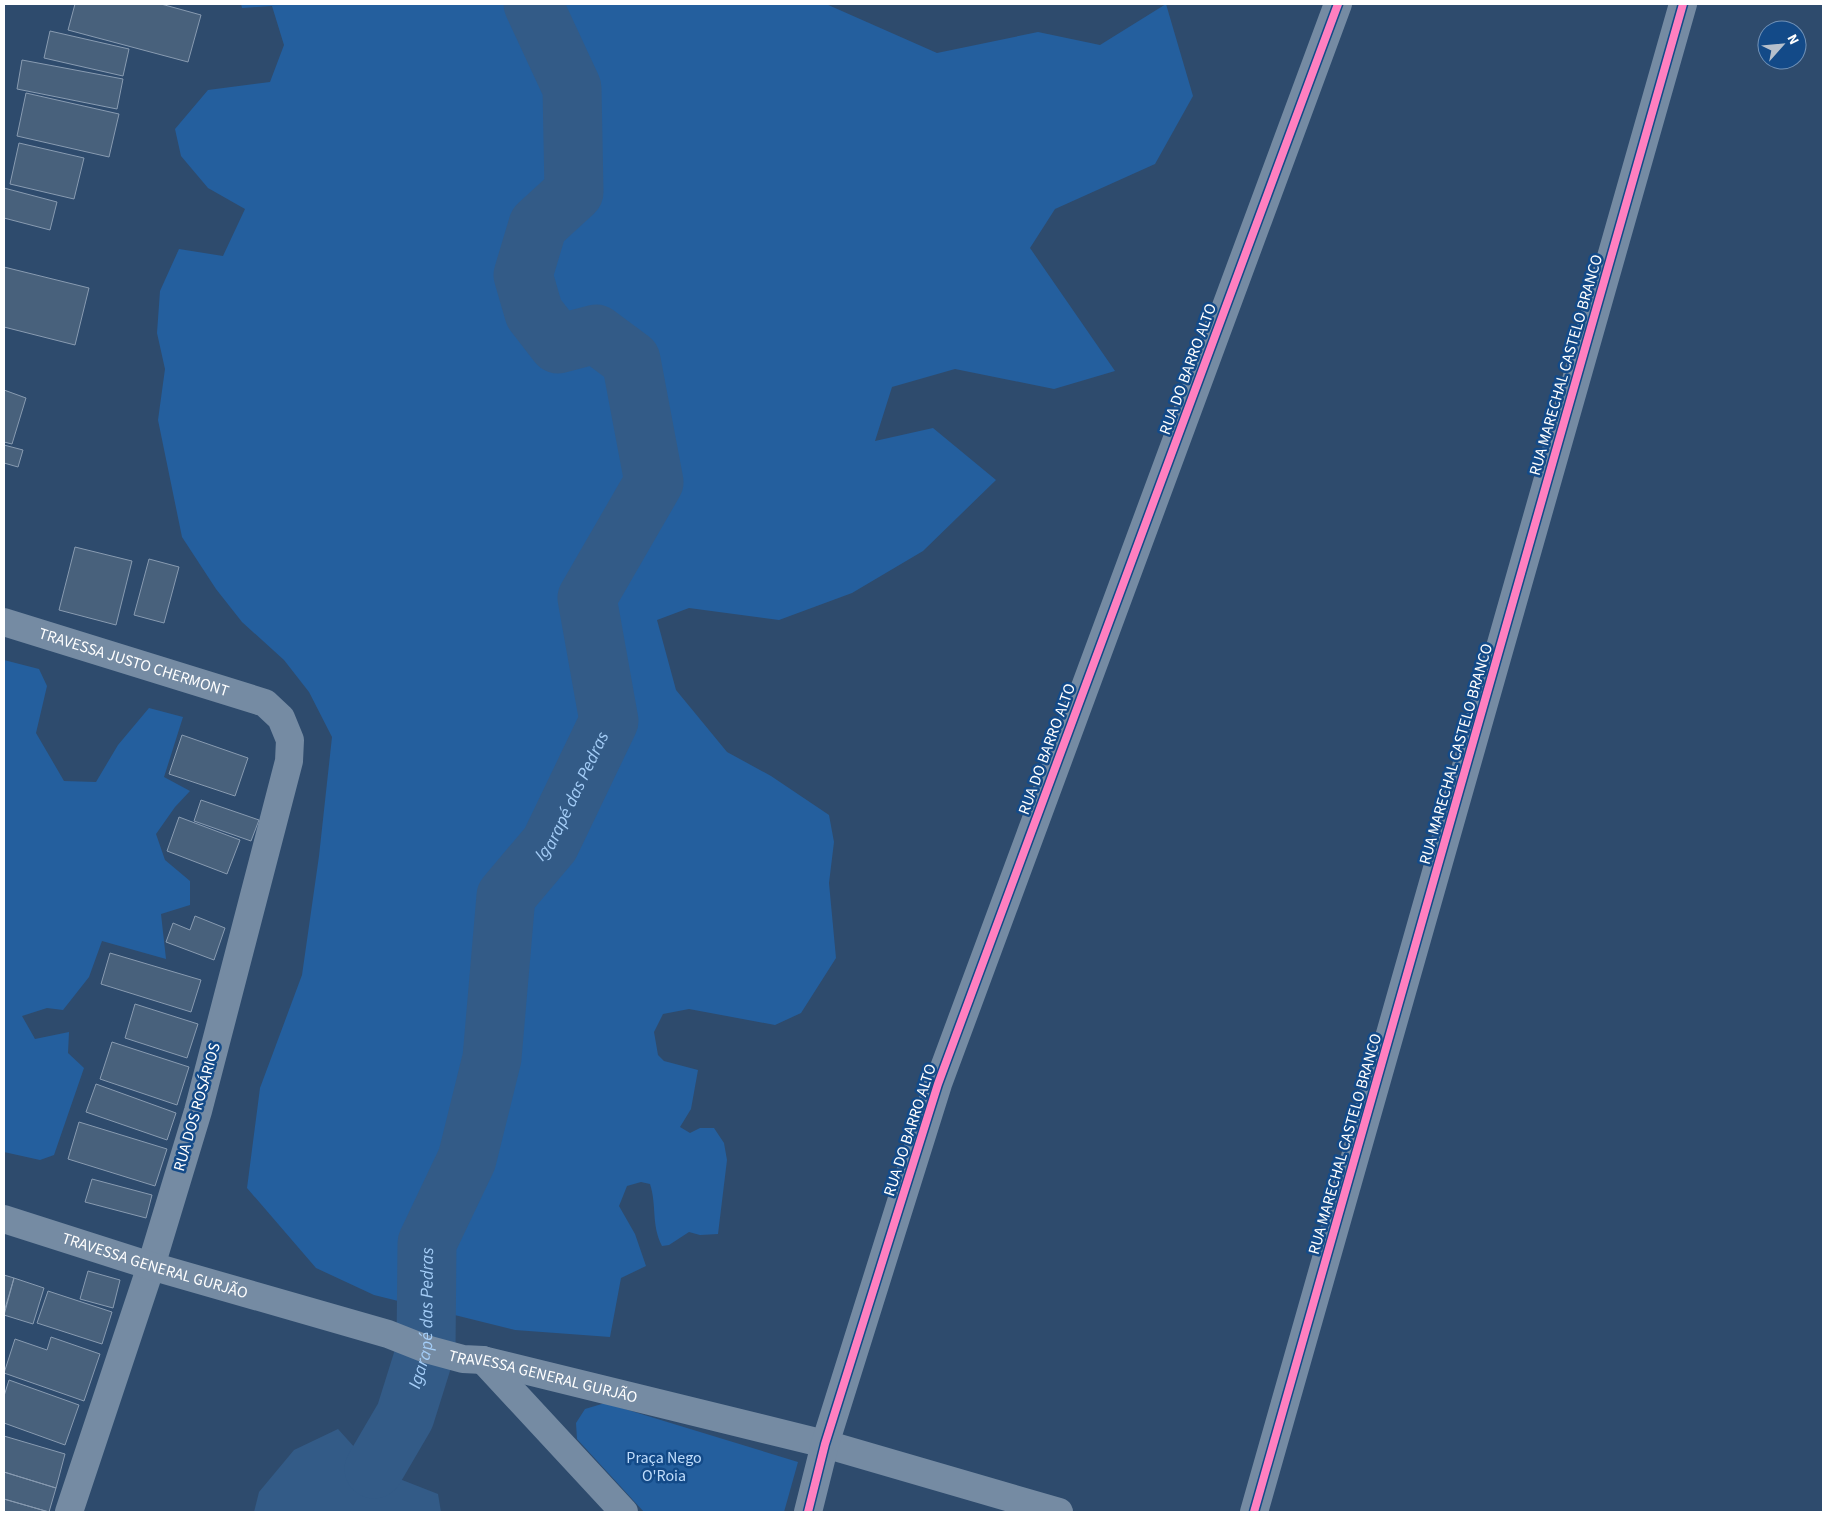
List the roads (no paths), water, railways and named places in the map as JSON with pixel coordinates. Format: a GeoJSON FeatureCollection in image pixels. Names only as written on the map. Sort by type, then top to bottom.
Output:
{"type":"FeatureCollection","features":[{"type":"Feature","properties":{"kind":"street","name":"RUA DO BARRO ALTO"},"geometry":{"type":"LineString","coordinates":[[808,1512],[825,1444],[938,1084],[1338,4]]}},
{"type":"Feature","properties":{"kind":"street","name":"RUA MARECHAL CASTELO BRANCO"},"geometry":{"type":"LineString","coordinates":[[1254,1512],[1683,4]]}},
{"type":"Feature","properties":{"kind":"street","name":"TRAVESSA JUSTO CHERMONT"},"geometry":{"type":"LineString","coordinates":[[4,622],[265,703]]}},
{"type":"Feature","properties":{"kind":"street","name":"RUA DOS ROSÁRIOS"},"geometry":{"type":"LineString","coordinates":[[69,1512],[151,1266],[198,1111],[289,761],[290,740],[282,718],[265,703]]}},
{"type":"Feature","properties":{"kind":"street","name":"TRAVESSA GENERAL GURJÃO"},"geometry":{"type":"LineString","coordinates":[[4,1219],[151,1266],[388,1334],[426,1349],[825,1444],[1058,1512]]}},
{"type":"Feature","properties":{"kind":"street"},"geometry":{"type":"LineString","coordinates":[[473,1360],[624,1512]]}},
{"type":"Feature","properties":{"kind":"waterway","name":"Igarapé das Pedras"},"geometry":{"type":"LineString","coordinates":[[374,1469],[405,1416],[426,1349],[427,1243],[467,1159],[492,1058],[506,896],[550,844],[609,721],[587,598],[654,482],[631,360],[596,334],[558,344],[534,313],[523,275],[538,225],[574,192],[572,88],[533,4]]}},
{"type":"Feature","properties":{"kind":"park label","name":"Praça Nego O'Roia"},"geometry":{"type":"Point","coordinates":[664,1467]}}]}
